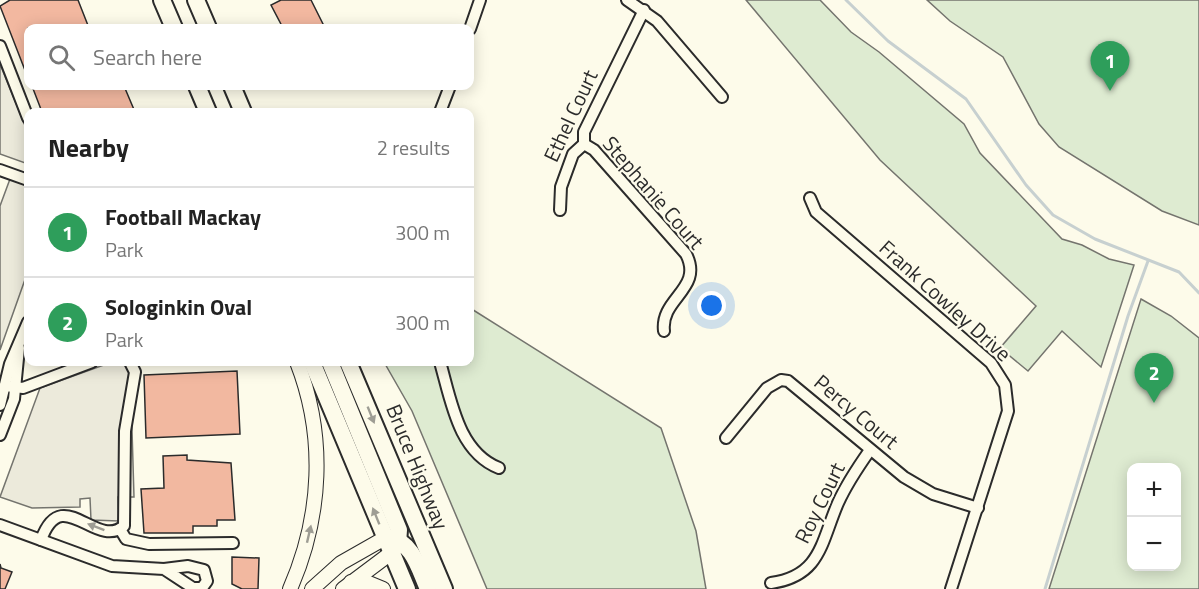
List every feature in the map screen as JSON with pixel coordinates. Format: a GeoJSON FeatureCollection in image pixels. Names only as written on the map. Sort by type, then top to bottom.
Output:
{"type":"FeatureCollection","features":[{"type":"Feature","properties":{"kind":"highway"},"geometry":{"type":"LineString","coordinates":[[162,0],[172,24]]}},
{"type":"Feature","properties":{"kind":"highway"},"geometry":{"type":"LineString","coordinates":[[196,0],[206,24]]}},
{"type":"Feature","properties":{"kind":"highway"},"geometry":{"type":"LineString","coordinates":[[198,90],[205,108]]}},
{"type":"Feature","properties":{"kind":"highway"},"geometry":{"type":"LineString","coordinates":[[234,90],[241,108]]}},
{"type":"Feature","properties":{"kind":"highway"},"geometry":{"type":"LineString","coordinates":[[314,366],[392,544],[407,589]]}},
{"type":"Feature","properties":{"kind":"highway"},"geometry":{"type":"LineString","coordinates":[[332,366],[398,526],[392,544]]}},
{"type":"Feature","properties":{"kind":"highway","name":"Bruce Highway"},"geometry":{"type":"LineString","coordinates":[[350,366],[444,589]]}},
{"type":"Feature","properties":{"kind":"highway"},"geometry":{"type":"LineString","coordinates":[[392,544],[412,553],[428,589]]}},
{"type":"Feature","properties":{"kind":"main road"},"geometry":{"type":"LineString","coordinates":[[290,589],[308,539],[317,481],[313,420],[298,366]]}},
{"type":"Feature","properties":{"kind":"main road"},"geometry":{"type":"LineString","coordinates":[[347,587],[392,544]]}},
{"type":"Feature","properties":{"kind":"main road"},"geometry":{"type":"LineString","coordinates":[[312,589],[341,563],[392,544]]}},
{"type":"Feature","properties":{"kind":"main road"},"geometry":{"type":"LineString","coordinates":[[347,587],[366,582],[383,589]]}},
{"type":"Feature","properties":{"kind":"street"},"geometry":{"type":"LineString","coordinates":[[472,24],[480,0]]}},
{"type":"Feature","properties":{"kind":"street"},"geometry":{"type":"LineString","coordinates":[[627,0],[644,10],[674,39],[722,97]]}},
{"type":"Feature","properties":{"kind":"street","name":"Ethel Court"},"geometry":{"type":"LineString","coordinates":[[560,210],[561,187],[573,154],[584,144],[584,132],[644,10]]}},
{"type":"Feature","properties":{"kind":"street"},"geometry":{"type":"LineString","coordinates":[[0,46],[24,108]]}},
{"type":"Feature","properties":{"kind":"street"},"geometry":{"type":"LineString","coordinates":[[442,108],[448,90]]}},
{"type":"Feature","properties":{"kind":"street","name":"Stephanie Court"},"geometry":{"type":"LineString","coordinates":[[584,144],[594,150],[686,254],[692,265],[692,273],[687,284],[663,321],[664,331]]}},
{"type":"Feature","properties":{"kind":"street"},"geometry":{"type":"LineString","coordinates":[[0,170],[24,179]]}},
{"type":"Feature","properties":{"kind":"street","name":"Frank Cowley Drive"},"geometry":{"type":"LineString","coordinates":[[810,198],[816,212],[985,358],[1000,375],[1008,396],[1008,411],[951,589]]}},
{"type":"Feature","properties":{"kind":"street"},"geometry":{"type":"LineString","coordinates":[[0,435],[24,334]]}},
{"type":"Feature","properties":{"kind":"street"},"geometry":{"type":"LineString","coordinates":[[11,387],[23,388],[81,366]]}},
{"type":"Feature","properties":{"kind":"street"},"geometry":{"type":"LineString","coordinates":[[40,540],[49,520],[62,516],[106,531],[120,529],[125,523],[125,431],[135,372],[132,366]]}},
{"type":"Feature","properties":{"kind":"street"},"geometry":{"type":"LineString","coordinates":[[441,366],[448,400],[474,453],[485,462],[500,468]]}},
{"type":"Feature","properties":{"kind":"street","name":"Percy Court"},"geometry":{"type":"LineString","coordinates":[[726,438],[767,388],[780,376],[917,486],[978,508]]}},
{"type":"Feature","properties":{"kind":"street"},"geometry":{"type":"LineString","coordinates":[[0,405],[11,387]]}},
{"type":"Feature","properties":{"kind":"street","name":"Roy Court"},"geometry":{"type":"LineString","coordinates":[[771,583],[794,578],[807,570],[817,557],[851,477],[870,450]]}},
{"type":"Feature","properties":{"kind":"street"},"geometry":{"type":"LineString","coordinates":[[0,525],[112,566],[164,569]]}},
{"type":"Feature","properties":{"kind":"street"},"geometry":{"type":"LineString","coordinates":[[120,529],[126,539],[141,544],[233,543]]}},
{"type":"Feature","properties":{"kind":"green space"},"geometry":{"type":"Polygon","coordinates":[[[746,0],[820,0],[851,32],[879,52],[964,124],[980,153],[1062,239],[1082,245],[1109,259],[1134,265],[1101,367],[1062,331],[1028,371],[1000,348],[1036,306],[880,160],[746,0]]]}},
{"type":"Feature","properties":{"kind":"green space"},"geometry":{"type":"Polygon","coordinates":[[[927,0],[1199,0],[1199,225],[1162,211],[1059,147],[1039,124],[1003,57],[950,21],[927,0]]]}},
{"type":"Feature","properties":{"kind":"green space"},"geometry":{"type":"Polygon","coordinates":[[[1141,299],[1171,316],[1199,338],[1199,589],[1049,589],[1141,299]]]}},
{"type":"Feature","properties":{"kind":"green space"},"geometry":{"type":"Polygon","coordinates":[[[474,311],[661,428],[696,531],[706,589],[487,589],[412,411],[386,366],[474,366],[474,311]]]}},
{"type":"Feature","properties":{"kind":"shaded area"},"geometry":{"type":"Polygon","coordinates":[[[0,64],[24,123],[24,163],[0,154],[0,64]]]}},
{"type":"Feature","properties":{"kind":"shaded area"},"geometry":{"type":"Polygon","coordinates":[[[10,179],[24,184],[24,282],[0,350],[0,206],[10,179]]]}},
{"type":"Feature","properties":{"kind":"shaded area"},"geometry":{"type":"Polygon","coordinates":[[[101,366],[130,366],[134,497],[118,497],[119,521],[91,520],[90,498],[80,499],[80,507],[32,508],[0,497],[40,388],[101,366]]]}},
{"type":"Feature","properties":{"kind":"building"},"geometry":{"type":"Polygon","coordinates":[[[10,0],[78,0],[87,24],[24,24],[24,68],[0,6],[10,0]]]}},
{"type":"Feature","properties":{"kind":"building"},"geometry":{"type":"Polygon","coordinates":[[[281,0],[311,0],[323,24],[281,24],[271,5],[281,0]]]}},
{"type":"Feature","properties":{"kind":"building"},"geometry":{"type":"Polygon","coordinates":[[[34,90],[126,90],[133,108],[40,108],[34,90]]]}},
{"type":"Feature","properties":{"kind":"building"},"geometry":{"type":"Polygon","coordinates":[[[237,371],[240,434],[146,438],[144,375],[237,371]]]}},
{"type":"Feature","properties":{"kind":"building"},"geometry":{"type":"Polygon","coordinates":[[[187,455],[187,460],[231,463],[235,520],[217,520],[217,526],[193,526],[193,533],[144,533],[141,489],[164,488],[163,456],[187,455]]]}},
{"type":"Feature","properties":{"kind":"building"},"geometry":{"type":"Polygon","coordinates":[[[232,557],[259,558],[258,589],[242,589],[232,584],[232,557]]]}},
{"type":"Feature","properties":{"kind":"building"},"geometry":{"type":"Polygon","coordinates":[[[0,564],[1,568],[12,572],[5,589],[0,589],[0,564]]]}},
{"type":"Feature","properties":{"kind":"waterway"},"geometry":{"type":"LineString","coordinates":[[846,0],[888,41],[966,99],[1026,185],[1053,215],[1095,239],[1179,272],[1199,293]]}},
{"type":"Feature","properties":{"kind":"waterway"},"geometry":{"type":"LineString","coordinates":[[1045,589],[1128,316],[1148,261]]}},
{"type":"Feature","properties":{"kind":"place","name":"Football Mackay"},"geometry":{"type":"Point","coordinates":[1110,91]}},
{"type":"Feature","properties":{"kind":"place","name":"Sologinkin Oval"},"geometry":{"type":"Point","coordinates":[1154,403]}}]}
